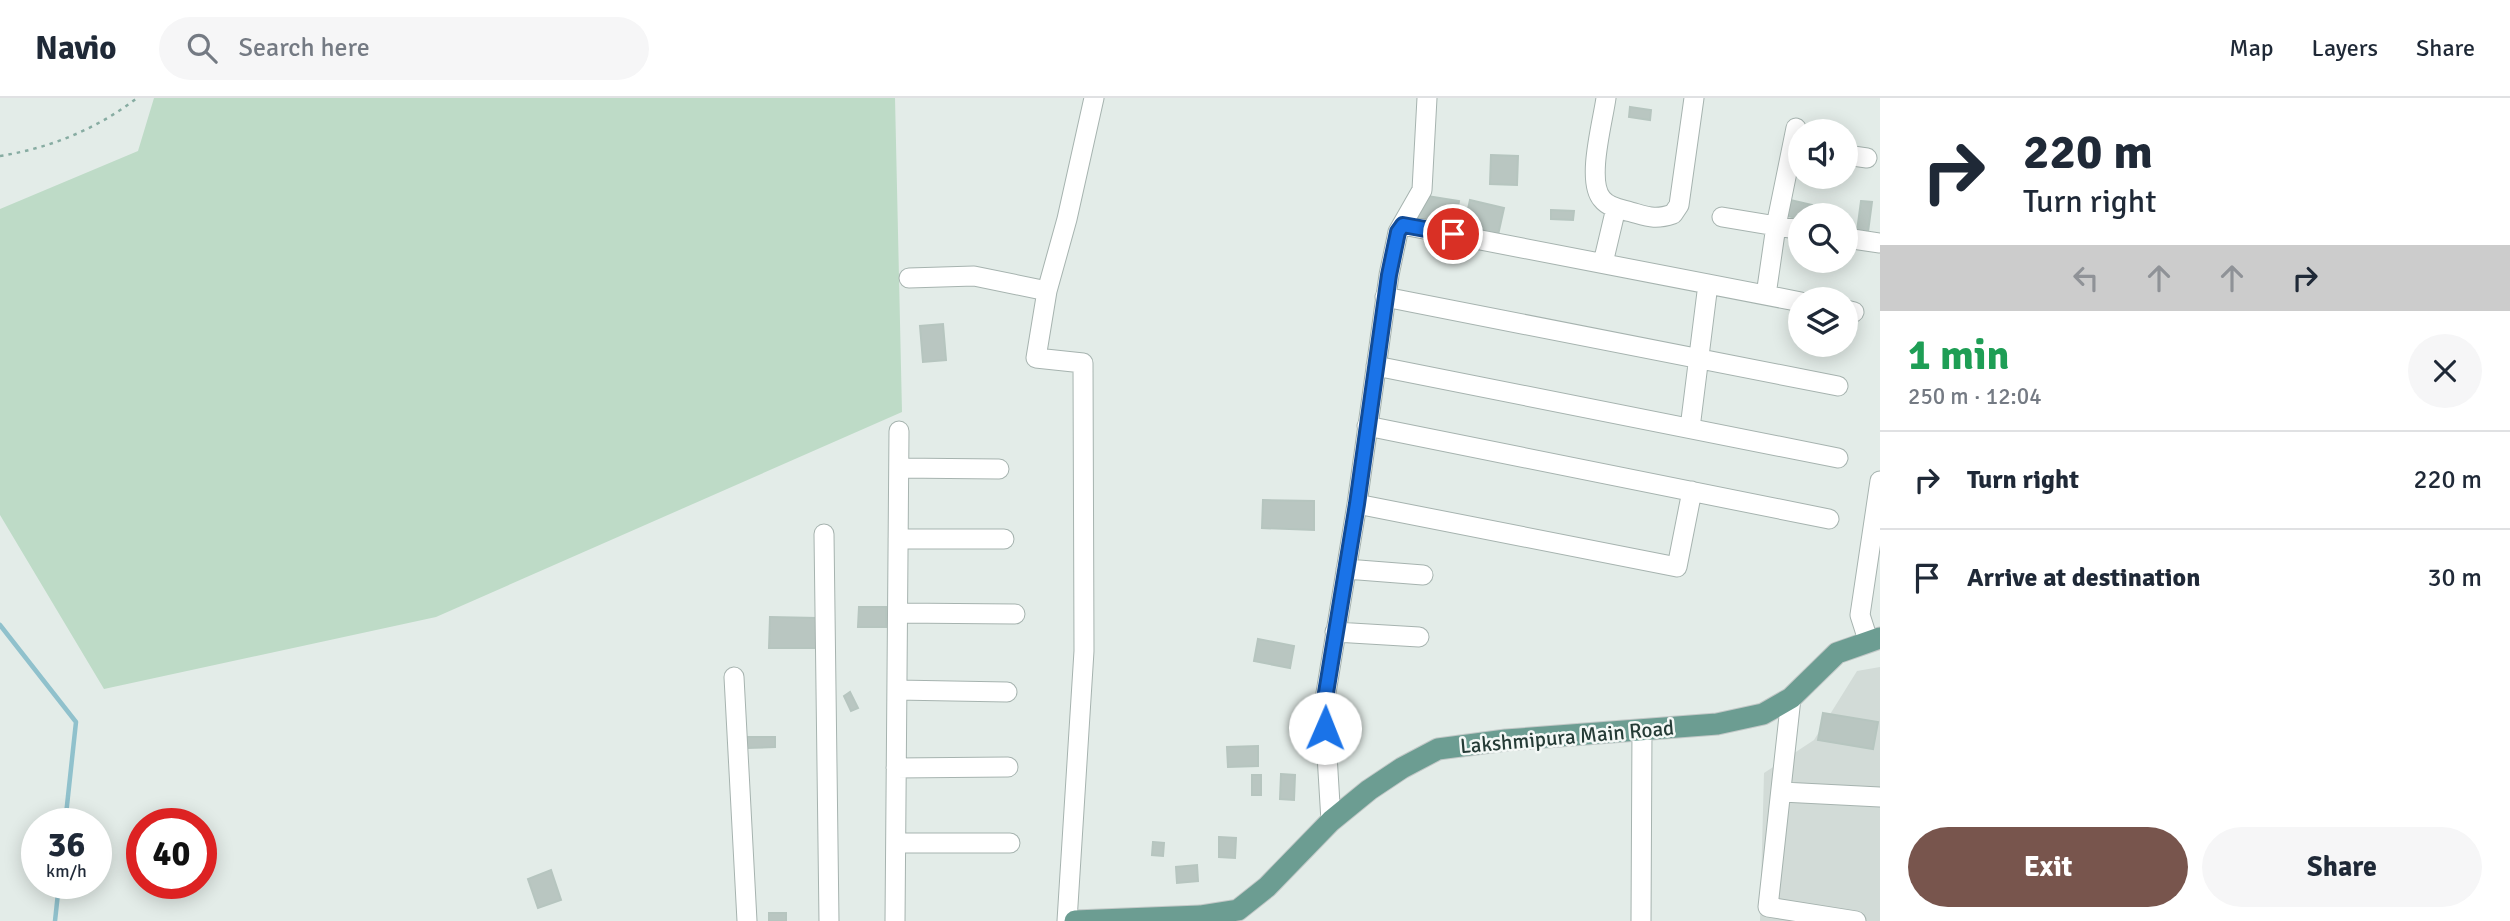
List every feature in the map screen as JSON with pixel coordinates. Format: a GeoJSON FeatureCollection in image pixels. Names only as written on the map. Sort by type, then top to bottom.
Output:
{"type":"FeatureCollection","features":[{"type":"Feature","properties":{"kind":"main road","name":"Lakshmipura Main Road"},"geometry":{"type":"LineString","coordinates":[[1075,921],[1237,916],[1331,821],[1391,776],[1438,750],[1506,740],[1717,724],[1763,714],[1791,698],[1837,653],[1874,639]]}},
{"type":"Feature","properties":{"kind":"street"},"geometry":{"type":"LineString","coordinates":[[1068,921],[1084,652],[1083,363],[1036,358],[1047,291],[1094,98]]}},
{"type":"Feature","properties":{"kind":"street"},"geometry":{"type":"LineString","coordinates":[[1331,821],[1324,705],[1357,504],[1385,297],[1398,232],[1422,190],[1427,98]]}},
{"type":"Feature","properties":{"kind":"street"},"geometry":{"type":"LineString","coordinates":[[1606,98],[1595,186],[1601,199],[1616,208],[1657,219],[1673,214],[1681,195],[1694,98]]}},
{"type":"Feature","properties":{"kind":"street"},"geometry":{"type":"LineString","coordinates":[[1858,157],[1867,158]]}},
{"type":"Feature","properties":{"kind":"street"},"geometry":{"type":"LineString","coordinates":[[1766,295],[1776,226],[1788,179]]}},
{"type":"Feature","properties":{"kind":"street"},"geometry":{"type":"LineString","coordinates":[[1603,263],[1616,208]]}},
{"type":"Feature","properties":{"kind":"street"},"geometry":{"type":"LineString","coordinates":[[1722,217],[1788,228]]}},
{"type":"Feature","properties":{"kind":"street"},"geometry":{"type":"LineString","coordinates":[[1403,225],[1788,299]]}},
{"type":"Feature","properties":{"kind":"street"},"geometry":{"type":"LineString","coordinates":[[1858,240],[1880,243]]}},
{"type":"Feature","properties":{"kind":"street"},"geometry":{"type":"LineString","coordinates":[[909,278],[974,276],[1047,291]]}},
{"type":"Feature","properties":{"kind":"street"},"geometry":{"type":"LineString","coordinates":[[1690,428],[1708,284]]}},
{"type":"Feature","properties":{"kind":"street"},"geometry":{"type":"LineString","coordinates":[[1385,297],[1838,386]]}},
{"type":"Feature","properties":{"kind":"street"},"geometry":{"type":"LineString","coordinates":[[1376,366],[1838,458]]}},
{"type":"Feature","properties":{"kind":"street"},"geometry":{"type":"LineString","coordinates":[[1367,426],[1829,519]]}},
{"type":"Feature","properties":{"kind":"street"},"geometry":{"type":"LineString","coordinates":[[895,921],[899,431]]}},
{"type":"Feature","properties":{"kind":"street"},"geometry":{"type":"LineString","coordinates":[[899,468],[999,469]]}},
{"type":"Feature","properties":{"kind":"street"},"geometry":{"type":"LineString","coordinates":[[1874,639],[1860,615],[1880,481]]}},
{"type":"Feature","properties":{"kind":"street"},"geometry":{"type":"LineString","coordinates":[[1357,504],[1677,567],[1692,491]]}},
{"type":"Feature","properties":{"kind":"street"},"geometry":{"type":"LineString","coordinates":[[824,534],[829,921]]}},
{"type":"Feature","properties":{"kind":"street"},"geometry":{"type":"LineString","coordinates":[[898,539],[1004,539]]}},
{"type":"Feature","properties":{"kind":"street"},"geometry":{"type":"LineString","coordinates":[[1346,569],[1423,575]]}},
{"type":"Feature","properties":{"kind":"street"},"geometry":{"type":"LineString","coordinates":[[898,613],[1015,614]]}},
{"type":"Feature","properties":{"kind":"street"},"geometry":{"type":"LineString","coordinates":[[1335,632],[1419,637]]}},
{"type":"Feature","properties":{"kind":"street"},"geometry":{"type":"LineString","coordinates":[[734,677],[747,921]]}},
{"type":"Feature","properties":{"kind":"street"},"geometry":{"type":"LineString","coordinates":[[897,690],[1007,692]]}},
{"type":"Feature","properties":{"kind":"street"},"geometry":{"type":"LineString","coordinates":[[1791,698],[1766,914],[1856,921]]}},
{"type":"Feature","properties":{"kind":"street"},"geometry":{"type":"LineString","coordinates":[[1641,921],[1642,729]]}},
{"type":"Feature","properties":{"kind":"street"},"geometry":{"type":"LineString","coordinates":[[897,768],[1008,767]]}},
{"type":"Feature","properties":{"kind":"street"},"geometry":{"type":"LineString","coordinates":[[1782,792],[1880,797]]}},
{"type":"Feature","properties":{"kind":"street"},"geometry":{"type":"LineString","coordinates":[[896,843],[1010,843]]}},
{"type":"Feature","properties":{"kind":"path"},"geometry":{"type":"LineString","coordinates":[[0,156],[40,149],[102,122],[137,98]]}},
{"type":"Feature","properties":{"kind":"shaded area"},"geometry":{"type":"Polygon","coordinates":[[[1880,667],[1880,921],[1760,921],[1764,773],[1814,740],[1857,671],[1880,667]]]}},
{"type":"Feature","properties":{"kind":"green space"},"geometry":{"type":"Polygon","coordinates":[[[154,98],[895,98],[902,412],[436,617],[104,689],[0,515],[0,209],[138,151],[154,98]]]}},
{"type":"Feature","properties":{"kind":"building"},"geometry":{"type":"Polygon","coordinates":[[[1630,107],[1651,110],[1650,120],[1629,117],[1630,107]]]}},
{"type":"Feature","properties":{"kind":"building"},"geometry":{"type":"Polygon","coordinates":[[[1491,155],[1518,156],[1517,185],[1490,184],[1491,155]]]}},
{"type":"Feature","properties":{"kind":"building"},"geometry":{"type":"Polygon","coordinates":[[[1421,195],[1459,201],[1455,226],[1417,220],[1421,195]]]}},
{"type":"Feature","properties":{"kind":"building"},"geometry":{"type":"Polygon","coordinates":[[[1786,199],[1803,203],[1788,203],[1788,216],[1783,215],[1786,199]]]}},
{"type":"Feature","properties":{"kind":"building"},"geometry":{"type":"Polygon","coordinates":[[[1470,200],[1504,208],[1498,235],[1464,227],[1470,200]]]}},
{"type":"Feature","properties":{"kind":"building"},"geometry":{"type":"Polygon","coordinates":[[[1861,201],[1872,202],[1868,232],[1858,231],[1861,201]]]}},
{"type":"Feature","properties":{"kind":"building"},"geometry":{"type":"Polygon","coordinates":[[[1551,210],[1574,211],[1573,220],[1551,219],[1551,210]]]}},
{"type":"Feature","properties":{"kind":"building"},"geometry":{"type":"Polygon","coordinates":[[[943,324],[946,360],[923,362],[920,326],[943,324]]]}},
{"type":"Feature","properties":{"kind":"building"},"geometry":{"type":"Polygon","coordinates":[[[1263,500],[1314,501],[1314,530],[1262,528],[1263,500]]]}},
{"type":"Feature","properties":{"kind":"building"},"geometry":{"type":"Polygon","coordinates":[[[859,607],[886,607],[886,627],[858,627],[859,607]]]}},
{"type":"Feature","properties":{"kind":"building"},"geometry":{"type":"Polygon","coordinates":[[[770,617],[817,618],[817,648],[769,648],[770,617]]]}},
{"type":"Feature","properties":{"kind":"building"},"geometry":{"type":"Polygon","coordinates":[[[1258,639],[1294,646],[1290,668],[1254,661],[1258,639]]]}},
{"type":"Feature","properties":{"kind":"building"},"geometry":{"type":"Polygon","coordinates":[[[850,692],[858,708],[851,711],[844,696],[850,692]]]}},
{"type":"Feature","properties":{"kind":"building"},"geometry":{"type":"Polygon","coordinates":[[[1823,713],[1878,722],[1873,749],[1818,740],[1823,713]]]}},
{"type":"Feature","properties":{"kind":"building"},"geometry":{"type":"Polygon","coordinates":[[[747,737],[775,737],[775,747],[747,748],[747,737]]]}},
{"type":"Feature","properties":{"kind":"building"},"geometry":{"type":"Polygon","coordinates":[[[1258,746],[1258,766],[1228,767],[1227,747],[1258,746]]]}},
{"type":"Feature","properties":{"kind":"building"},"geometry":{"type":"Polygon","coordinates":[[[1281,774],[1295,775],[1294,800],[1280,799],[1281,774]]]}},
{"type":"Feature","properties":{"kind":"building"},"geometry":{"type":"Polygon","coordinates":[[[1252,775],[1261,775],[1261,795],[1252,795],[1252,775]]]}},
{"type":"Feature","properties":{"kind":"building"},"geometry":{"type":"Polygon","coordinates":[[[1219,837],[1236,838],[1235,858],[1219,857],[1219,837]]]}},
{"type":"Feature","properties":{"kind":"building"},"geometry":{"type":"Polygon","coordinates":[[[1153,842],[1164,843],[1163,856],[1152,855],[1153,842]]]}},
{"type":"Feature","properties":{"kind":"building"},"geometry":{"type":"Polygon","coordinates":[[[1197,865],[1198,881],[1177,883],[1176,867],[1197,865]]]}},
{"type":"Feature","properties":{"kind":"building"},"geometry":{"type":"Polygon","coordinates":[[[551,870],[561,900],[538,908],[528,879],[551,870]]]}},
{"type":"Feature","properties":{"kind":"building"},"geometry":{"type":"Polygon","coordinates":[[[769,913],[786,913],[786,921],[769,921],[769,913]]]}},
{"type":"Feature","properties":{"kind":"waterway"},"geometry":{"type":"LineString","coordinates":[[0,625],[76,722],[67,808]]}},
{"type":"Feature","properties":{"kind":"waterway"},"geometry":{"type":"LineString","coordinates":[[55,921],[57,899]]}},
{"type":"Feature","properties":{"kind":"route"},"geometry":{"type":"LineString","coordinates":[[1325,728],[1324,705],[1357,504],[1389,275],[1398,232],[1403,225],[1453,234]]}}]}
